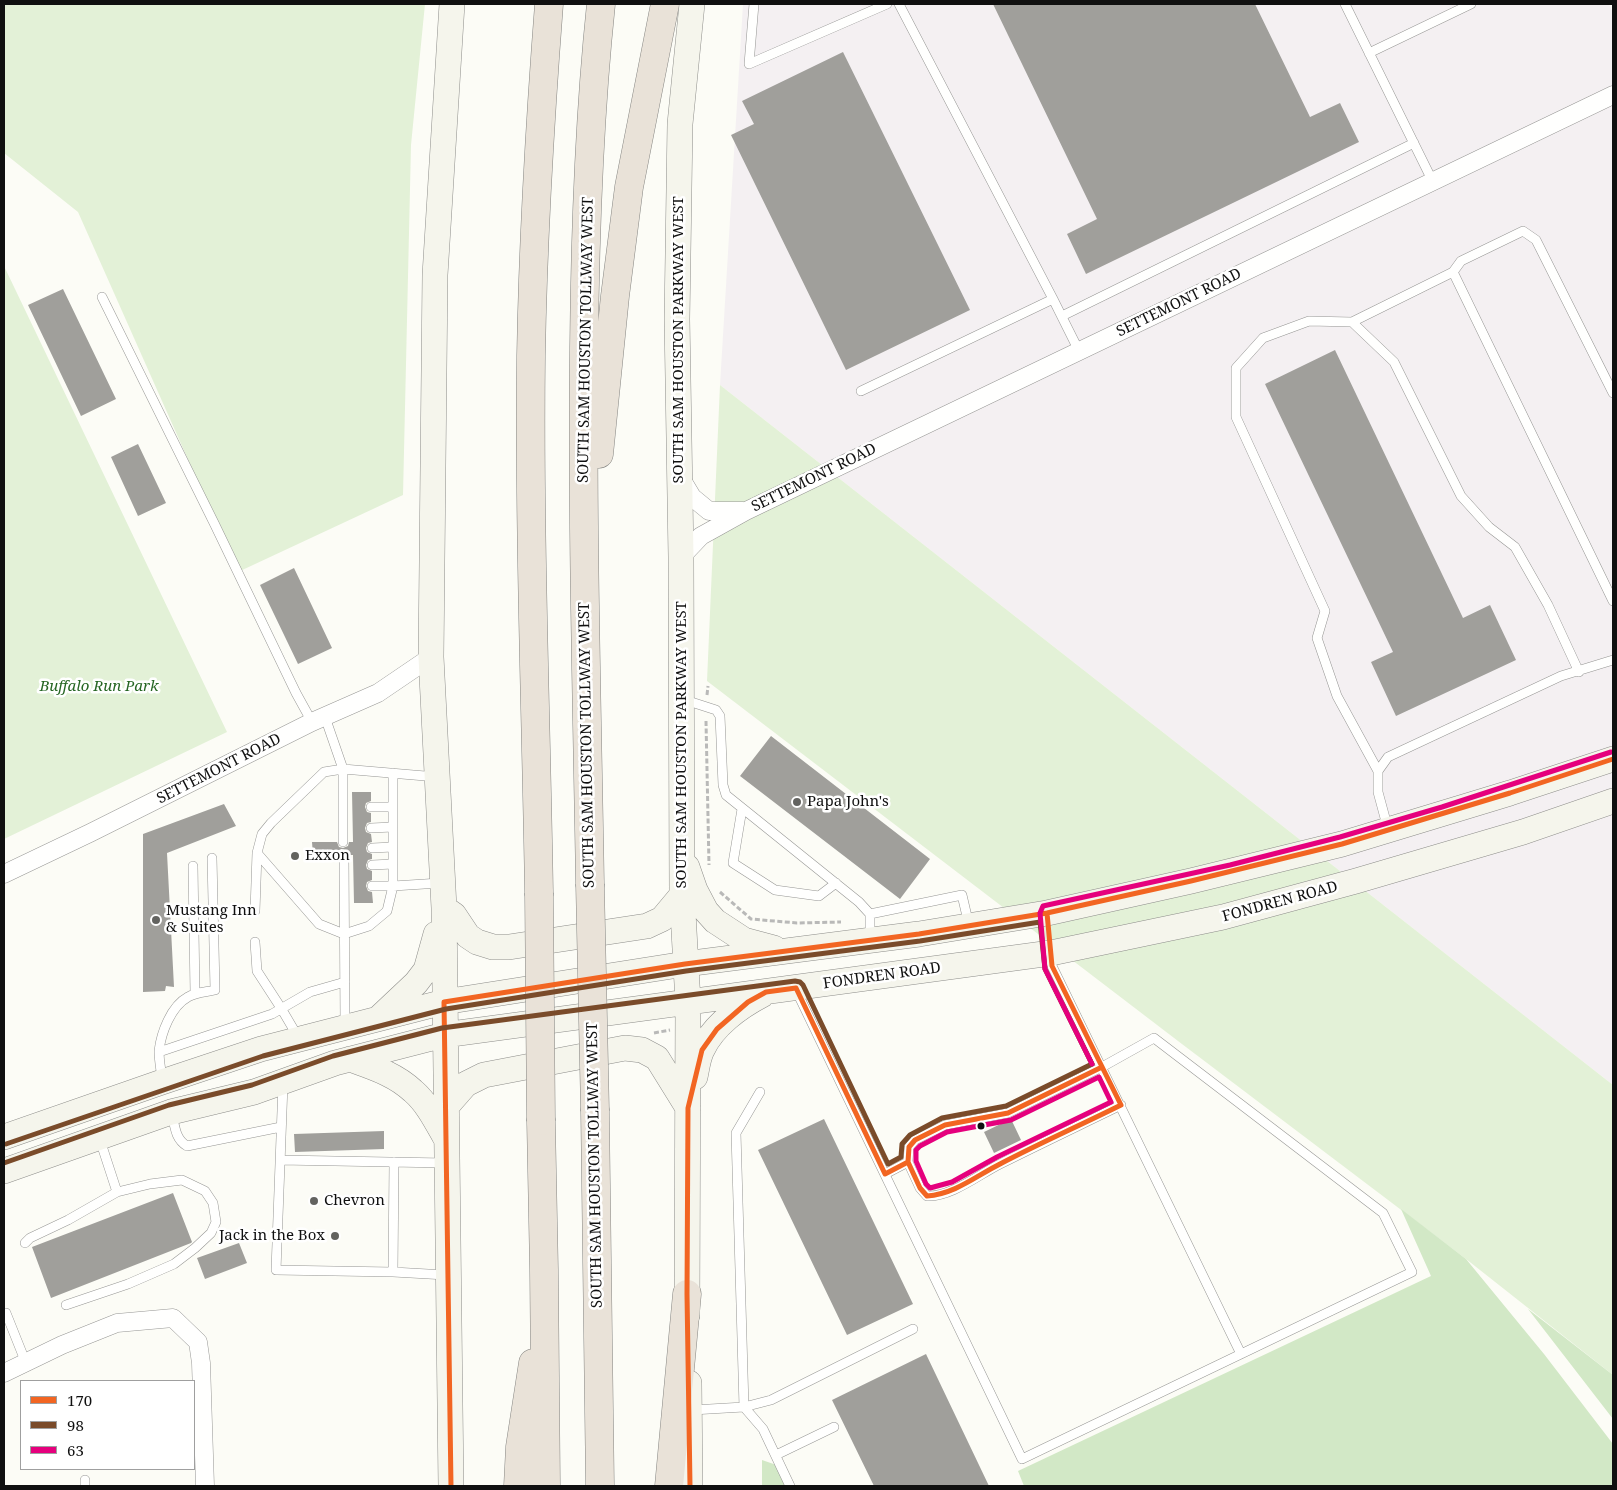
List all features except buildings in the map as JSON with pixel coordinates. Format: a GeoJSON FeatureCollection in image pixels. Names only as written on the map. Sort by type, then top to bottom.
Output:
{"type":"FeatureCollection","features":[{"type":"Feature","properties":{"kind":"highway"},"geometry":{"type":"LineString","coordinates":[[536,4],[531,475],[539,893],[546,1486]]}},
{"type":"Feature","properties":{"kind":"highway"},"geometry":{"type":"LineString","coordinates":[[534,233],[549,4]]}},
{"type":"Feature","properties":{"kind":"highway","name":"SOUTH SAM HOUSTON TOLLWAY WEST"},"geometry":{"type":"LineString","coordinates":[[600,1486],[595,1111],[584,597],[584,388],[589,158],[601,4]]}},
{"type":"Feature","properties":{"kind":"highway"},"geometry":{"type":"LineString","coordinates":[[584,597],[615,296],[629,188],[665,4]]}},
{"type":"Feature","properties":{"kind":"highway"},"geometry":{"type":"LineString","coordinates":[[518,1486],[521,1438],[538,1332],[544,1270]]}},
{"type":"Feature","properties":{"kind":"highway"},"geometry":{"type":"LineString","coordinates":[[669,1486],[687,1294]]}},
{"type":"Feature","properties":{"kind":"main road"},"geometry":{"type":"LineString","coordinates":[[451,1486],[444,1035],[444,908],[431,657],[435,275],[452,4]]}},
{"type":"Feature","properties":{"kind":"main road","name":"SOUTH SAM HOUSTON PARKWAY WEST"},"geometry":{"type":"LineString","coordinates":[[690,1486],[687,1294],[688,1002],[682,895],[681,557],[677,319],[680,124],[692,4]]}},
{"type":"Feature","properties":{"kind":"main road"},"geometry":{"type":"LineString","coordinates":[[4,1137],[261,1049],[444,1002],[685,964],[784,951],[870,926],[970,926],[1047,913],[1200,879],[1342,844],[1510,793],[1613,759]]}},
{"type":"Feature","properties":{"kind":"main road","name":"FONDREN ROAD"},"geometry":{"type":"LineString","coordinates":[[4,1171],[171,1112],[254,1092],[335,1063],[444,1035],[1051,953],[1222,917],[1398,869],[1523,832],[1613,801]]}},
{"type":"Feature","properties":{"kind":"main road"},"geometry":{"type":"LineString","coordinates":[[1388,830],[1398,869]]}},
{"type":"Feature","properties":{"kind":"main road"},"geometry":{"type":"LineString","coordinates":[[682,852],[695,890],[706,911],[715,922],[744,940],[784,951]]}},
{"type":"Feature","properties":{"kind":"main road"},"geometry":{"type":"LineString","coordinates":[[444,908],[454,915],[468,936],[477,942],[493,948],[647,926],[662,919],[682,895]]}},
{"type":"Feature","properties":{"kind":"main road"},"geometry":{"type":"LineString","coordinates":[[378,1019],[410,989],[426,970],[444,908]]}},
{"type":"Feature","properties":{"kind":"main road"},"geometry":{"type":"LineString","coordinates":[[1047,913],[1051,953]]}},
{"type":"Feature","properties":{"kind":"main road"},"geometry":{"type":"LineString","coordinates":[[688,1108],[702,1050],[717,1029],[728,1019],[748,1002],[766,992]]}},
{"type":"Feature","properties":{"kind":"main road"},"geometry":{"type":"LineString","coordinates":[[445,1108],[466,1084],[484,1075],[625,1048],[642,1050],[657,1058],[688,1108]]}},
{"type":"Feature","properties":{"kind":"main road"},"geometry":{"type":"LineString","coordinates":[[350,1059],[389,1074],[414,1091],[446,1138]]}},
{"type":"Feature","properties":{"kind":"main road"},"geometry":{"type":"LineString","coordinates":[[162,1082],[171,1112]]}},
{"type":"Feature","properties":{"kind":"street","name":"SETTEMONT ROAD"},"geometry":{"type":"LineString","coordinates":[[681,557],[700,536],[746,511],[1613,95]]}},
{"type":"Feature","properties":{"kind":"street","name":"SETTEMONT ROAD"},"geometry":{"type":"LineString","coordinates":[[679,476],[692,497],[709,511],[746,511]]}},
{"type":"Feature","properties":{"kind":"street","name":"SETTEMONT ROAD"},"geometry":{"type":"LineString","coordinates":[[4,874],[319,719],[378,693],[431,657]]}},
{"type":"Feature","properties":{"kind":"street"},"geometry":{"type":"LineString","coordinates":[[4,1373],[62,1345],[117,1323],[173,1318],[198,1342],[201,1363],[205,1486]]}},
{"type":"Feature","properties":{"kind":"lane"},"geometry":{"type":"LineString","coordinates":[[754,4],[749,64],[888,4]]}},
{"type":"Feature","properties":{"kind":"lane"},"geometry":{"type":"LineString","coordinates":[[899,4],[1079,351]]}},
{"type":"Feature","properties":{"kind":"lane"},"geometry":{"type":"LineString","coordinates":[[1345,4],[1433,182]]}},
{"type":"Feature","properties":{"kind":"lane"},"geometry":{"type":"LineString","coordinates":[[1369,53],[1471,4]]}},
{"type":"Feature","properties":{"kind":"lane"},"geometry":{"type":"LineString","coordinates":[[1062,316],[1414,143]]}},
{"type":"Feature","properties":{"kind":"lane"},"geometry":{"type":"LineString","coordinates":[[1388,830],[1378,792],[1378,771],[1337,696],[1317,638],[1324,610],[1236,417],[1236,368],[1263,338],[1309,321],[1352,322],[1453,272],[1462,261],[1523,231],[1536,240],[1613,393]]}},
{"type":"Feature","properties":{"kind":"lane"},"geometry":{"type":"LineString","coordinates":[[1453,272],[1613,601]]}},
{"type":"Feature","properties":{"kind":"lane"},"geometry":{"type":"LineString","coordinates":[[102,297],[296,694],[319,719],[343,769],[348,808],[348,828],[343,842]]}},
{"type":"Feature","properties":{"kind":"lane"},"geometry":{"type":"LineString","coordinates":[[861,391],[1053,299]]}},
{"type":"Feature","properties":{"kind":"lane"},"geometry":{"type":"LineString","coordinates":[[1352,322],[1394,362],[1461,496],[1490,527],[1515,547],[1548,605],[1579,672]]}},
{"type":"Feature","properties":{"kind":"lane"},"geometry":{"type":"LineString","coordinates":[[1378,771],[1388,757],[1561,676],[1613,660]]}},
{"type":"Feature","properties":{"kind":"lane"},"geometry":{"type":"LineString","coordinates":[[681,699],[716,710],[720,716],[723,785],[726,795],[859,902],[870,926]]}},
{"type":"Feature","properties":{"kind":"lane"},"geometry":{"type":"LineString","coordinates":[[255,911],[257,853],[262,834],[324,772],[343,769],[437,777]]}},
{"type":"Feature","properties":{"kind":"lane"},"geometry":{"type":"LineString","coordinates":[[257,853],[319,924],[344,934],[369,926],[387,911],[394,886],[393,773]]}},
{"type":"Feature","properties":{"kind":"lane"},"geometry":{"type":"LineString","coordinates":[[371,807],[393,807]]}},
{"type":"Feature","properties":{"kind":"lane"},"geometry":{"type":"LineString","coordinates":[[742,809],[733,863],[775,890],[819,896],[836,883]]}},
{"type":"Feature","properties":{"kind":"lane"},"geometry":{"type":"LineString","coordinates":[[371,828],[393,827]]}},
{"type":"Feature","properties":{"kind":"lane"},"geometry":{"type":"LineString","coordinates":[[372,848],[393,847]]}},
{"type":"Feature","properties":{"kind":"lane"},"geometry":{"type":"LineString","coordinates":[[344,855],[348,866],[343,887],[345,1027]]}},
{"type":"Feature","properties":{"kind":"lane"},"geometry":{"type":"LineString","coordinates":[[162,1082],[159,1052],[172,1013],[188,997],[215,990],[212,858]]}},
{"type":"Feature","properties":{"kind":"lane"},"geometry":{"type":"LineString","coordinates":[[372,865],[393,864]]}},
{"type":"Feature","properties":{"kind":"lane"},"geometry":{"type":"LineString","coordinates":[[193,866],[195,994]]}},
{"type":"Feature","properties":{"kind":"lane"},"geometry":{"type":"LineString","coordinates":[[372,886],[442,883]]}},
{"type":"Feature","properties":{"kind":"lane"},"geometry":{"type":"LineString","coordinates":[[343,887],[353,887]]}},
{"type":"Feature","properties":{"kind":"lane"},"geometry":{"type":"LineString","coordinates":[[255,942],[257,971],[299,1040]]}},
{"type":"Feature","properties":{"kind":"lane"},"geometry":{"type":"LineString","coordinates":[[1051,953],[1052,966],[1241,1354]]}},
{"type":"Feature","properties":{"kind":"lane"},"geometry":{"type":"LineString","coordinates":[[159,1052],[272,1014],[310,992],[345,982]]}},
{"type":"Feature","properties":{"kind":"lane"},"geometry":{"type":"LineString","coordinates":[[796,988],[1022,1459],[1412,1272],[1383,1213],[1154,1038],[1102,1067],[1008,1113],[945,1125],[915,1140],[909,1147],[908,1162],[920,1188],[927,1196],[937,1196],[949,1192],[998,1164],[1121,1105]]}},
{"type":"Feature","properties":{"kind":"lane"},"geometry":{"type":"LineString","coordinates":[[283,1082],[276,1270],[448,1275]]}},
{"type":"Feature","properties":{"kind":"lane"},"geometry":{"type":"LineString","coordinates":[[760,1092],[736,1134],[744,1407],[764,1429],[790,1486]]}},
{"type":"Feature","properties":{"kind":"lane"},"geometry":{"type":"LineString","coordinates":[[171,1112],[178,1138],[181,1143],[187,1146],[281,1127]]}},
{"type":"Feature","properties":{"kind":"lane"},"geometry":{"type":"LineString","coordinates":[[100,1137],[117,1192]]}},
{"type":"Feature","properties":{"kind":"lane"},"geometry":{"type":"LineString","coordinates":[[280,1160],[446,1163]]}},
{"type":"Feature","properties":{"kind":"lane"},"geometry":{"type":"LineString","coordinates":[[393,1272],[394,1162]]}},
{"type":"Feature","properties":{"kind":"lane"},"geometry":{"type":"LineString","coordinates":[[885,1174],[908,1162]]}},
{"type":"Feature","properties":{"kind":"lane"},"geometry":{"type":"LineString","coordinates":[[25,1242],[117,1192],[150,1184],[182,1180],[205,1191],[213,1203],[216,1222],[211,1233],[174,1264],[128,1284],[66,1305]]}},
{"type":"Feature","properties":{"kind":"lane"},"geometry":{"type":"LineString","coordinates":[[4,1313],[6,1312],[26,1362]]}},
{"type":"Feature","properties":{"kind":"lane"},"geometry":{"type":"LineString","coordinates":[[689,1410],[744,1407],[770,1400],[913,1329]]}},
{"type":"Feature","properties":{"kind":"lane"},"geometry":{"type":"LineString","coordinates":[[776,1455],[834,1427]]}},
{"type":"Feature","properties":{"kind":"path"},"geometry":{"type":"LineString","coordinates":[[708,686],[706,730],[709,872]]}},
{"type":"Feature","properties":{"kind":"path"},"geometry":{"type":"LineString","coordinates":[[716,889],[752,919],[870,926]]}},
{"type":"Feature","properties":{"kind":"shaded area"},"geometry":{"type":"Polygon","coordinates":[[[743,4],[1609,4],[1613,13],[1613,1085],[720,385],[743,4]]]}},
{"type":"Feature","properties":{"kind":"green space"},"geometry":{"type":"Polygon","coordinates":[[[4,4],[425,4],[411,145],[403,495],[238,572],[78,212],[4,153],[4,4]]]}},
{"type":"Feature","properties":{"kind":"green space","name":"Buffalo Run Park"},"geometry":{"type":"Polygon","coordinates":[[[4,266],[227,732],[4,839],[4,266]]]}},
{"type":"Feature","properties":{"kind":"green space"},"geometry":{"type":"Polygon","coordinates":[[[720,385],[1613,1085],[1613,1375],[1466,1259],[707,681],[720,385]]]}},
{"type":"Feature","properties":{"kind":"green space"},"geometry":{"type":"Polygon","coordinates":[[[1401,1209],[1466,1259],[1544,1354],[1613,1444],[1613,1486],[1024,1486],[1018,1471],[1431,1276],[1401,1209]]]}},
{"type":"Feature","properties":{"kind":"green space"},"geometry":{"type":"Polygon","coordinates":[[[1528,1309],[1613,1375],[1613,1419],[1528,1309]]]}},
{"type":"Feature","properties":{"kind":"green space"},"geometry":{"type":"Polygon","coordinates":[[[762,1460],[785,1468],[791,1486],[762,1486],[762,1460]]]}},
{"type":"Feature","properties":{"kind":"transit line","name":"63"},"geometry":{"type":"LineString","coordinates":[[1092,1064],[1045,969],[1040,913],[1043,906],[1230,865],[1340,837],[1442,807],[1611,752]]}},
{"type":"Feature","properties":{"kind":"transit line","name":"170"},"geometry":{"type":"LineString","coordinates":[[451,1486],[444,1002],[685,964],[919,934],[1047,913],[1191,881],[1342,844],[1510,793],[1613,759]]}},
{"type":"Feature","properties":{"kind":"transit line","name":"170"},"geometry":{"type":"LineString","coordinates":[[1047,913],[1052,966],[1121,1105],[1015,1156],[947,1192],[927,1196],[920,1188],[908,1162],[909,1147],[915,1140],[945,1125],[1008,1113],[1102,1067]]}},
{"type":"Feature","properties":{"kind":"transit line","name":"98"},"geometry":{"type":"LineString","coordinates":[[4,1163],[169,1105],[252,1085],[333,1056],[442,1028],[795,981],[803,985],[888,1164],[901,1157],[902,1144],[910,1135],[942,1118],[1006,1106],[1092,1064],[1045,969],[1040,922],[920,941],[686,971],[446,1009],[263,1056],[6,1144]]}},
{"type":"Feature","properties":{"kind":"transit line","name":"170"},"geometry":{"type":"LineString","coordinates":[[690,1486],[687,1294],[688,1108],[702,1050],[717,1029],[748,1002],[766,992],[796,988],[885,1174],[908,1162]]}},
{"type":"Feature","properties":{"kind":"transit line","name":"63"},"geometry":{"type":"LineString","coordinates":[[1099,1077],[1111,1102],[997,1157],[952,1182],[930,1188],[926,1184],[916,1161],[916,1150],[920,1146],[947,1132],[1011,1120],[1099,1077]]}},
{"type":"Feature","properties":{"kind":"place","name":"Papa John's"},"geometry":{"type":"Point","coordinates":[797,802]}},
{"type":"Feature","properties":{"kind":"place","name":"Exxon"},"geometry":{"type":"Point","coordinates":[295,856]}},
{"type":"Feature","properties":{"kind":"place","name":"Mustang Inn & Suites"},"geometry":{"type":"Point","coordinates":[156,920]}},
{"type":"Feature","properties":{"kind":"place","name":"Chevron"},"geometry":{"type":"Point","coordinates":[314,1201]}},
{"type":"Feature","properties":{"kind":"place","name":"Jack in the Box"},"geometry":{"type":"Point","coordinates":[335,1236]}}]}
